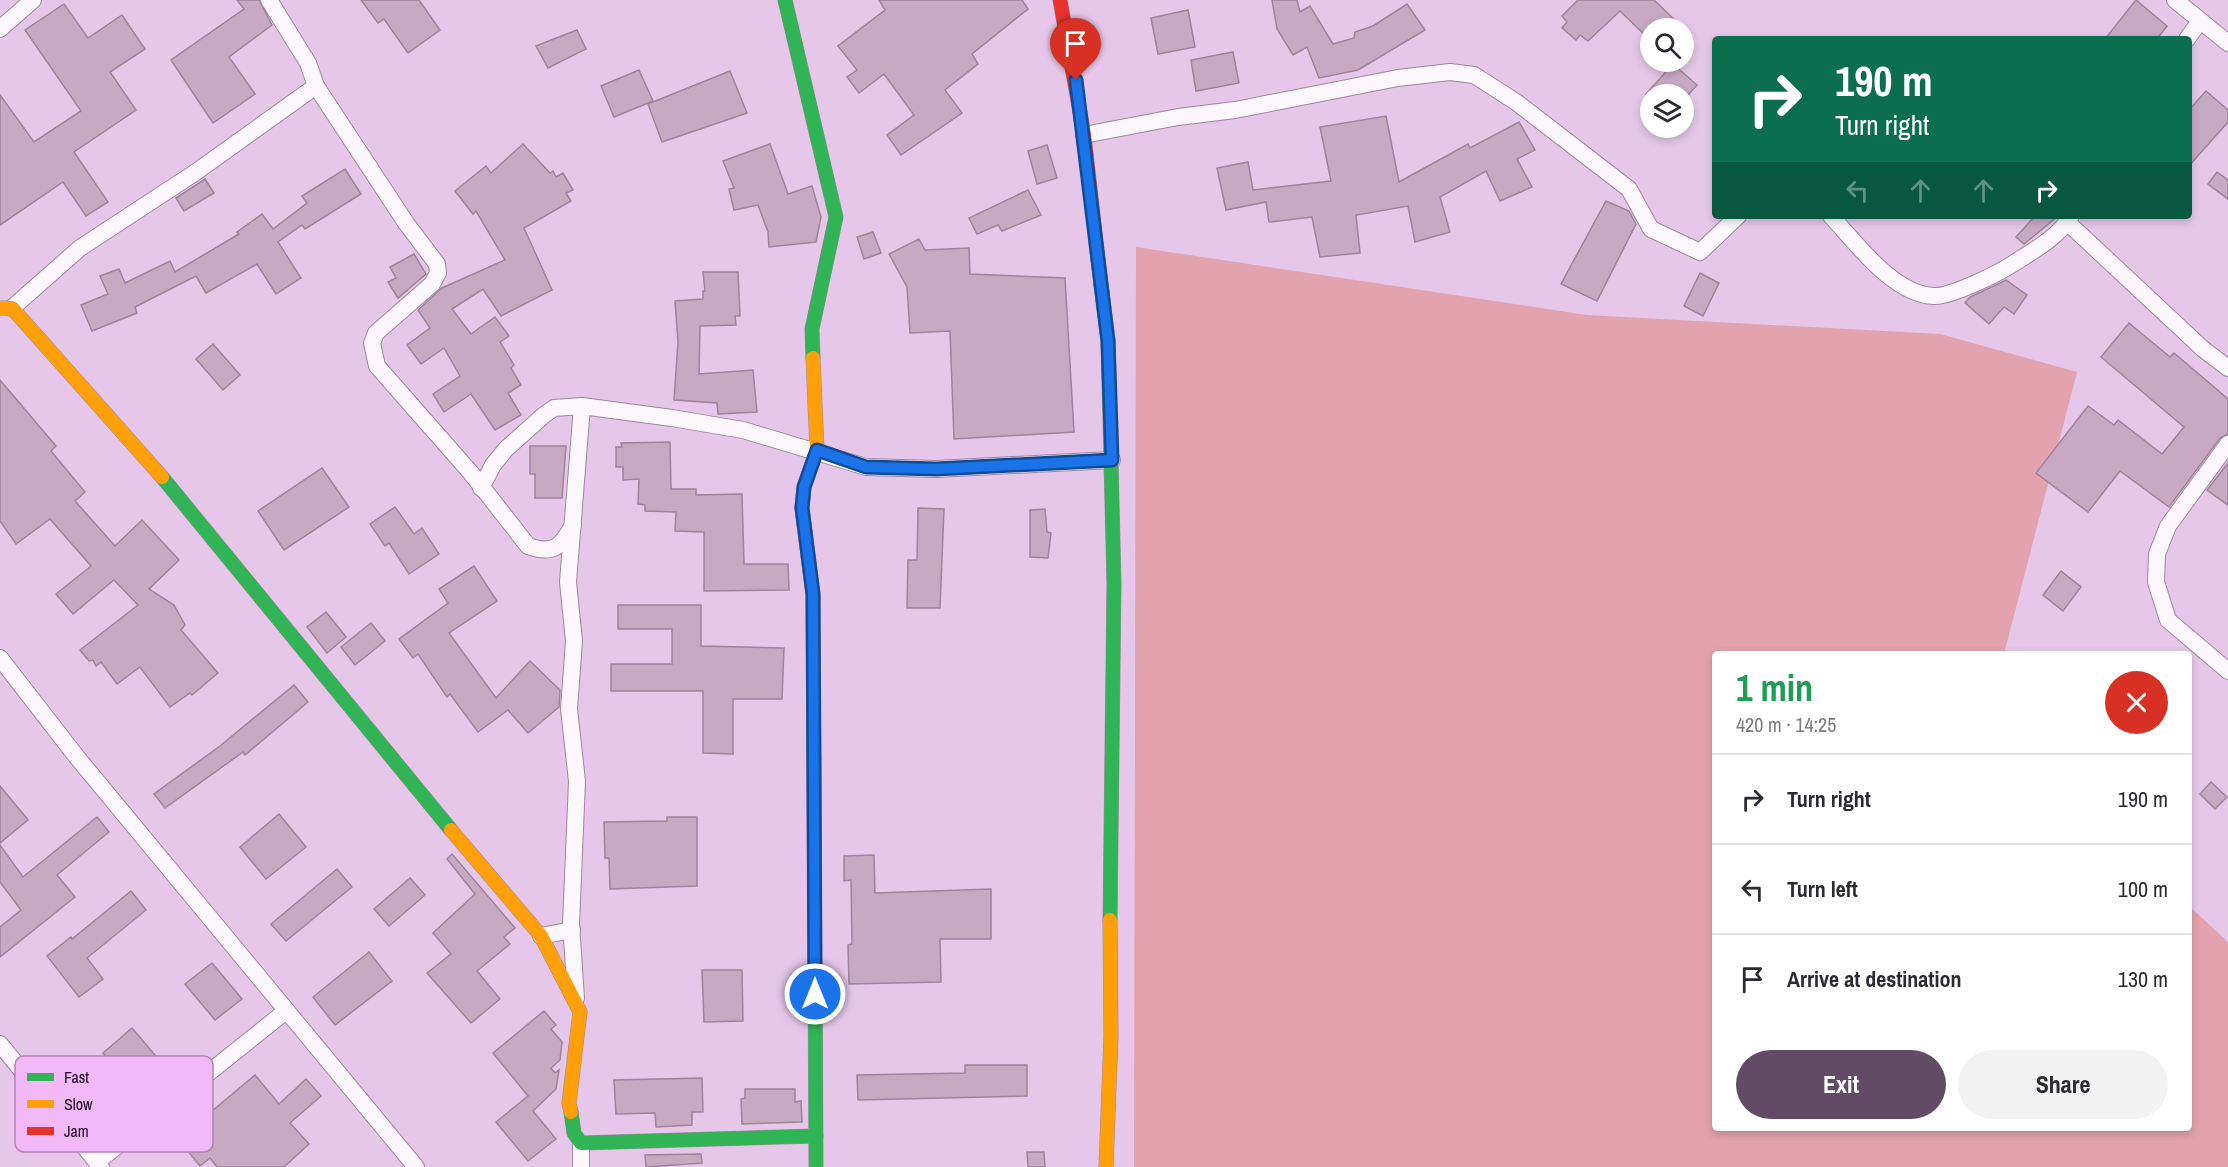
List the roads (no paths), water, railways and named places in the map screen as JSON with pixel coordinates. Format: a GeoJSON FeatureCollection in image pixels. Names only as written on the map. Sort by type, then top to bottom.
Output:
{"type":"FeatureCollection","features":[{"type":"Feature","properties":{"kind":"street"},"geometry":{"type":"LineString","coordinates":[[0,29],[33,0]]}},
{"type":"Feature","properties":{"kind":"street"},"geometry":{"type":"LineString","coordinates":[[269,0],[308,63],[316,86],[406,224],[437,264],[438,273],[432,284],[376,333],[372,343],[376,366],[528,546],[542,551],[552,550],[563,542],[573,525]]}},
{"type":"Feature","properties":{"kind":"street"},"geometry":{"type":"LineString","coordinates":[[785,0],[837,217],[812,329],[817,450],[804,487],[802,508],[813,594],[816,1167]]}},
{"type":"Feature","properties":{"kind":"street"},"geometry":{"type":"LineString","coordinates":[[1060,0],[1084,135],[1108,341],[1112,460],[1113,866],[1108,950],[1110,1036],[1106,1167]]}},
{"type":"Feature","properties":{"kind":"street"},"geometry":{"type":"LineString","coordinates":[[2175,0],[2228,43]]}},
{"type":"Feature","properties":{"kind":"street"},"geometry":{"type":"LineString","coordinates":[[2189,36],[2200,21]]}},
{"type":"Feature","properties":{"kind":"street"},"geometry":{"type":"LineString","coordinates":[[1084,135],[1178,117],[1235,110],[1398,78],[1450,72],[1474,75],[1516,102],[1629,189],[1651,230],[1700,252],[1735,219]]}},
{"type":"Feature","properties":{"kind":"street"},"geometry":{"type":"LineString","coordinates":[[316,86],[196,172],[80,248],[6,308],[195,514],[473,857],[541,936],[580,1012],[569,1103],[574,1133],[581,1143],[581,1167]]}},
{"type":"Feature","properties":{"kind":"street"},"geometry":{"type":"LineString","coordinates":[[1834,219],[1878,267],[1908,288],[1935,297],[1993,277],[2038,248],[2069,219],[2204,349],[2228,368]]}},
{"type":"Feature","properties":{"kind":"street"},"geometry":{"type":"LineString","coordinates":[[481,488],[493,465],[506,449],[544,415],[554,408],[582,406],[743,430],[817,450],[866,467],[936,469],[1112,460]]}},
{"type":"Feature","properties":{"kind":"street"},"geometry":{"type":"LineString","coordinates":[[577,1005],[572,930],[577,781],[569,709],[574,641],[568,582],[582,406]]}},
{"type":"Feature","properties":{"kind":"street"},"geometry":{"type":"LineString","coordinates":[[2228,444],[2168,526],[2157,554],[2156,582],[2168,620],[2228,671]]}},
{"type":"Feature","properties":{"kind":"street"},"geometry":{"type":"LineString","coordinates":[[0,658],[76,756],[416,1167]]}},
{"type":"Feature","properties":{"kind":"street"},"geometry":{"type":"LineString","coordinates":[[541,936],[572,930]]}},
{"type":"Feature","properties":{"kind":"street"},"geometry":{"type":"LineString","coordinates":[[213,1071],[286,1011]]}},
{"type":"Feature","properties":{"kind":"street"},"geometry":{"type":"LineString","coordinates":[[0,1044],[15,1062]]}},
{"type":"Feature","properties":{"kind":"street"},"geometry":{"type":"LineString","coordinates":[[581,1143],[816,1136]]}},
{"type":"Feature","properties":{"kind":"street"},"geometry":{"type":"LineString","coordinates":[[89,1152],[99,1164],[114,1152]]}}]}
